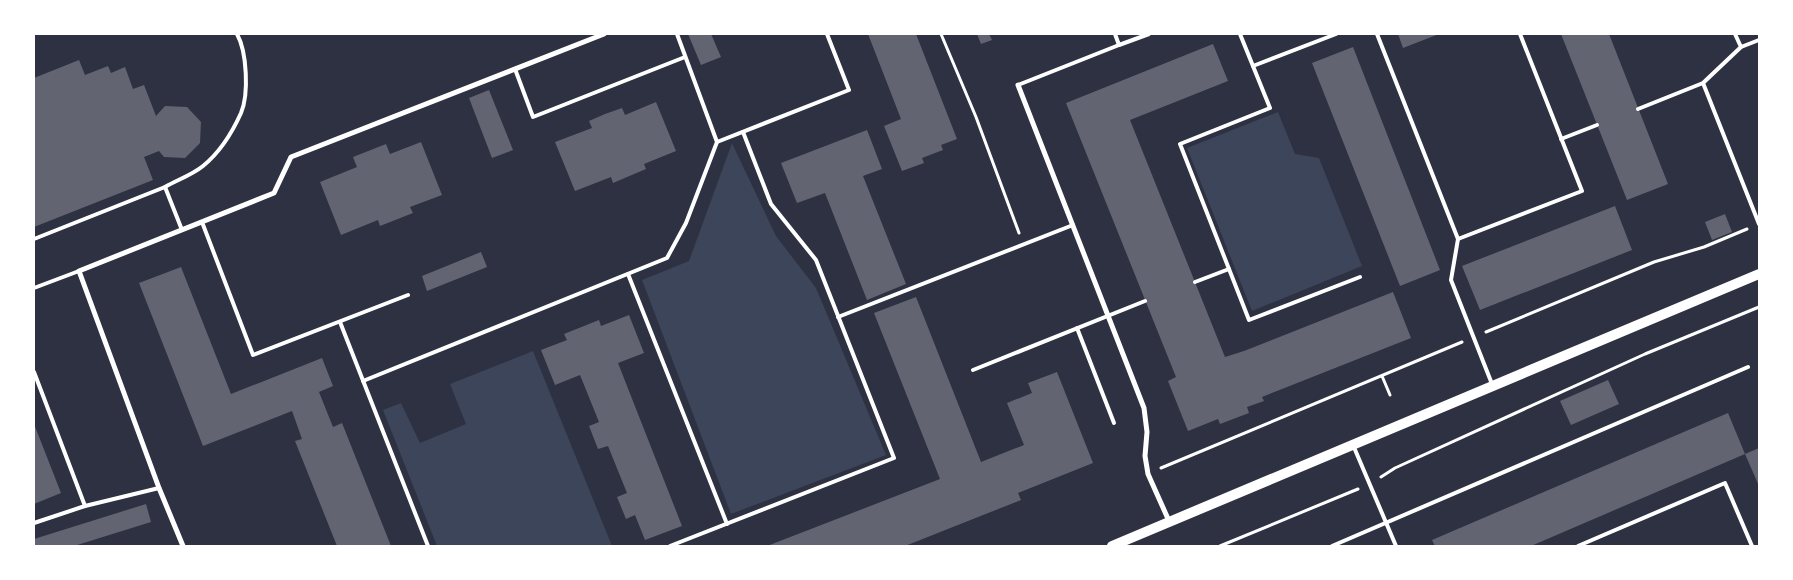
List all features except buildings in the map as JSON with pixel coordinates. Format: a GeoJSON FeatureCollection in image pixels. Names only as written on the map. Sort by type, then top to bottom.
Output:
{"type":"FeatureCollection","features":[{"type":"Feature","properties":{"kind":"main road"},"geometry":{"type":"LineString","coordinates":[[1112,546],[1759,274]]}},
{"type":"Feature","properties":{"kind":"street"},"geometry":{"type":"LineString","coordinates":[[183,546],[79,271],[274,193],[291,157],[604,34]]}},
{"type":"Feature","properties":{"kind":"street"},"geometry":{"type":"LineString","coordinates":[[1018,85],[1144,408],[1148,432],[1145,456],[1148,474],[1169,521]]}},
{"type":"Feature","properties":{"kind":"lane"},"geometry":{"type":"LineString","coordinates":[[34,239],[165,187],[202,167],[224,143],[241,112],[246,83],[244,56],[237,34]]}},
{"type":"Feature","properties":{"kind":"lane"},"geometry":{"type":"LineString","coordinates":[[363,381],[667,258],[686,223],[717,142],[677,34]]}},
{"type":"Feature","properties":{"kind":"lane"},"geometry":{"type":"LineString","coordinates":[[717,142],[849,90],[827,34]]}},
{"type":"Feature","properties":{"kind":"lane"},"geometry":{"type":"LineString","coordinates":[[1115,34],[1120,45]]}},
{"type":"Feature","properties":{"kind":"lane"},"geometry":{"type":"LineString","coordinates":[[1018,85],[1149,34]]}},
{"type":"Feature","properties":{"kind":"lane"},"geometry":{"type":"LineString","coordinates":[[1240,34],[1270,108],[1180,144],[1249,320],[1360,277]]}},
{"type":"Feature","properties":{"kind":"lane"},"geometry":{"type":"LineString","coordinates":[[1253,66],[1336,34]]}},
{"type":"Feature","properties":{"kind":"lane"},"geometry":{"type":"LineString","coordinates":[[1377,34],[1458,239],[1452,280],[1473,338],[1493,385]]}},
{"type":"Feature","properties":{"kind":"lane"},"geometry":{"type":"LineString","coordinates":[[1458,239],[1582,191],[1520,34]]}},
{"type":"Feature","properties":{"kind":"lane"},"geometry":{"type":"LineString","coordinates":[[1735,34],[1741,47]]}},
{"type":"Feature","properties":{"kind":"lane"},"geometry":{"type":"LineString","coordinates":[[1638,109],[1703,83],[1741,47],[1759,40]]}},
{"type":"Feature","properties":{"kind":"lane"},"geometry":{"type":"LineString","coordinates":[[515,69],[533,117],[685,57]]}},
{"type":"Feature","properties":{"kind":"lane"},"geometry":{"type":"LineString","coordinates":[[1703,83],[1759,224]]}},
{"type":"Feature","properties":{"kind":"lane"},"geometry":{"type":"LineString","coordinates":[[1561,139],[1597,125]]}},
{"type":"Feature","properties":{"kind":"lane"},"geometry":{"type":"LineString","coordinates":[[670,546],[894,458],[816,260],[771,204],[743,132]]}},
{"type":"Feature","properties":{"kind":"lane"},"geometry":{"type":"LineString","coordinates":[[165,187],[182,230]]}},
{"type":"Feature","properties":{"kind":"lane"},"geometry":{"type":"LineString","coordinates":[[202,222],[253,355],[408,295]]}},
{"type":"Feature","properties":{"kind":"lane"},"geometry":{"type":"LineString","coordinates":[[838,317],[1073,224]]}},
{"type":"Feature","properties":{"kind":"lane"},"geometry":{"type":"LineString","coordinates":[[1195,282],[1229,269]]}},
{"type":"Feature","properties":{"kind":"lane"},"geometry":{"type":"LineString","coordinates":[[34,281],[35,288],[79,271]]}},
{"type":"Feature","properties":{"kind":"lane"},"geometry":{"type":"LineString","coordinates":[[628,274],[727,524]]}},
{"type":"Feature","properties":{"kind":"lane"},"geometry":{"type":"LineString","coordinates":[[973,370],[1146,301]]}},
{"type":"Feature","properties":{"kind":"lane"},"geometry":{"type":"LineString","coordinates":[[340,322],[428,546]]}},
{"type":"Feature","properties":{"kind":"lane"},"geometry":{"type":"LineString","coordinates":[[1077,328],[1114,423]]}},
{"type":"Feature","properties":{"kind":"lane"},"geometry":{"type":"LineString","coordinates":[[1332,546],[1748,367]]}},
{"type":"Feature","properties":{"kind":"lane"},"geometry":{"type":"LineString","coordinates":[[34,372],[86,506]]}},
{"type":"Feature","properties":{"kind":"lane"},"geometry":{"type":"LineString","coordinates":[[1352,444],[1396,546]]}},
{"type":"Feature","properties":{"kind":"lane"},"geometry":{"type":"LineString","coordinates":[[1578,546],[1725,483],[1752,546]]}},
{"type":"Feature","properties":{"kind":"lane"},"geometry":{"type":"LineString","coordinates":[[34,523],[86,506],[160,488]]}},
{"type":"Feature","properties":{"kind":"lane"},"geometry":{"type":"LineString","coordinates":[[685,540],[688,546]]}},
{"type":"Feature","properties":{"kind":"path"},"geometry":{"type":"LineString","coordinates":[[941,34],[976,117],[1023,244]]}},
{"type":"Feature","properties":{"kind":"path"},"geometry":{"type":"LineString","coordinates":[[1148,474],[1654,262],[1704,247],[1759,224]]}},
{"type":"Feature","properties":{"kind":"path"},"geometry":{"type":"LineString","coordinates":[[1220,546],[1369,484],[1395,468],[1645,354],[1759,307]]}},
{"type":"Feature","properties":{"kind":"path"},"geometry":{"type":"LineString","coordinates":[[1382,376],[1390,395]]}},
{"type":"Feature","properties":{"kind":"shaded area"},"geometry":{"type":"Polygon","coordinates":[[[1278,112],[1295,154],[1319,158],[1362,266],[1252,311],[1187,148],[1278,112]]]}},
{"type":"Feature","properties":{"kind":"shaded area"},"geometry":{"type":"Polygon","coordinates":[[[732,143],[776,236],[816,288],[886,455],[731,514],[642,280],[689,261],[732,143]]]}},
{"type":"Feature","properties":{"kind":"shaded area"},"geometry":{"type":"Polygon","coordinates":[[[533,351],[612,546],[437,546],[383,410],[401,403],[420,443],[466,424],[450,384],[533,351]]]}}]}
